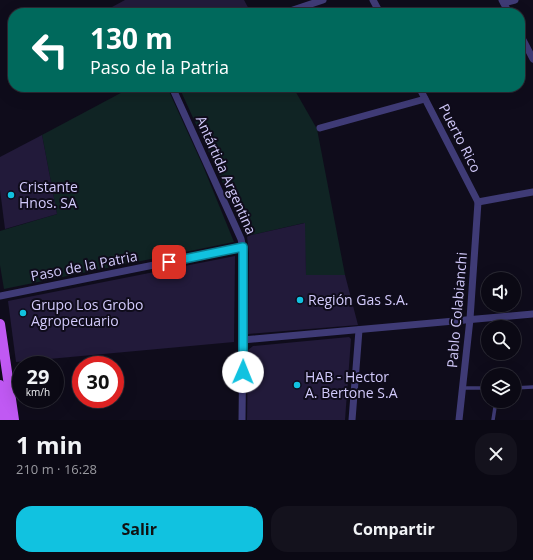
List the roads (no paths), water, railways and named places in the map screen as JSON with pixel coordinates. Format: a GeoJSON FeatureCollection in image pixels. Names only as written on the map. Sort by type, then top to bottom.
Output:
{"type":"FeatureCollection","features":[{"type":"Feature","properties":{"kind":"main road"},"geometry":{"type":"LineString","coordinates":[[0,324],[14,420]]}},
{"type":"Feature","properties":{"kind":"main road"},"geometry":{"type":"LineString","coordinates":[[0,385],[3,416]]}},
{"type":"Feature","properties":{"kind":"street"},"geometry":{"type":"LineString","coordinates":[[299,8],[323,0]]}},
{"type":"Feature","properties":{"kind":"street"},"geometry":{"type":"LineString","coordinates":[[503,2],[515,0]]}},
{"type":"Feature","properties":{"kind":"street"},"geometry":{"type":"LineString","coordinates":[[525,44],[533,59]]}},
{"type":"Feature","properties":{"kind":"street","name":"Antártida Argentina"},"geometry":{"type":"LineString","coordinates":[[174,92],[239,231],[243,247],[242,420]]}},
{"type":"Feature","properties":{"kind":"street","name":"Puerto Rico"},"geometry":{"type":"LineString","coordinates":[[422,92],[478,202]]}},
{"type":"Feature","properties":{"kind":"street"},"geometry":{"type":"LineString","coordinates":[[320,128],[425,98]]}},
{"type":"Feature","properties":{"kind":"street"},"geometry":{"type":"LineString","coordinates":[[478,202],[533,192]]}},
{"type":"Feature","properties":{"kind":"street","name":"Pablo Colabianchi"},"geometry":{"type":"LineString","coordinates":[[459,420],[470,319],[478,202]]}},
{"type":"Feature","properties":{"kind":"street","name":"Paso de la Patria"},"geometry":{"type":"LineString","coordinates":[[0,296],[243,247]]}},
{"type":"Feature","properties":{"kind":"street"},"geometry":{"type":"LineString","coordinates":[[243,340],[533,314]]}},
{"type":"Feature","properties":{"kind":"street"},"geometry":{"type":"LineString","coordinates":[[352,420],[359,330]]}},
{"type":"Feature","properties":{"kind":"lane"},"geometry":{"type":"LineString","coordinates":[[521,388],[533,387]]}},
{"type":"Feature","properties":{"kind":"lane"},"geometry":{"type":"LineString","coordinates":[[463,388],[481,388]]}},
{"type":"Feature","properties":{"kind":"lane"},"geometry":{"type":"LineString","coordinates":[[493,420],[495,408]]}},
{"type":"Feature","properties":{"kind":"place","name":"Cristante Hnos. SA"},"geometry":{"type":"Point","coordinates":[11,195]}},
{"type":"Feature","properties":{"kind":"place","name":"Región Gas S.A."},"geometry":{"type":"Point","coordinates":[300,300]}},
{"type":"Feature","properties":{"kind":"place","name":"Grupo Los Grobo Agropecuario"},"geometry":{"type":"Point","coordinates":[23,313]}},
{"type":"Feature","properties":{"kind":"place","name":"HAB - Hector A. Bertone S.A"},"geometry":{"type":"Point","coordinates":[297,385]}}]}
